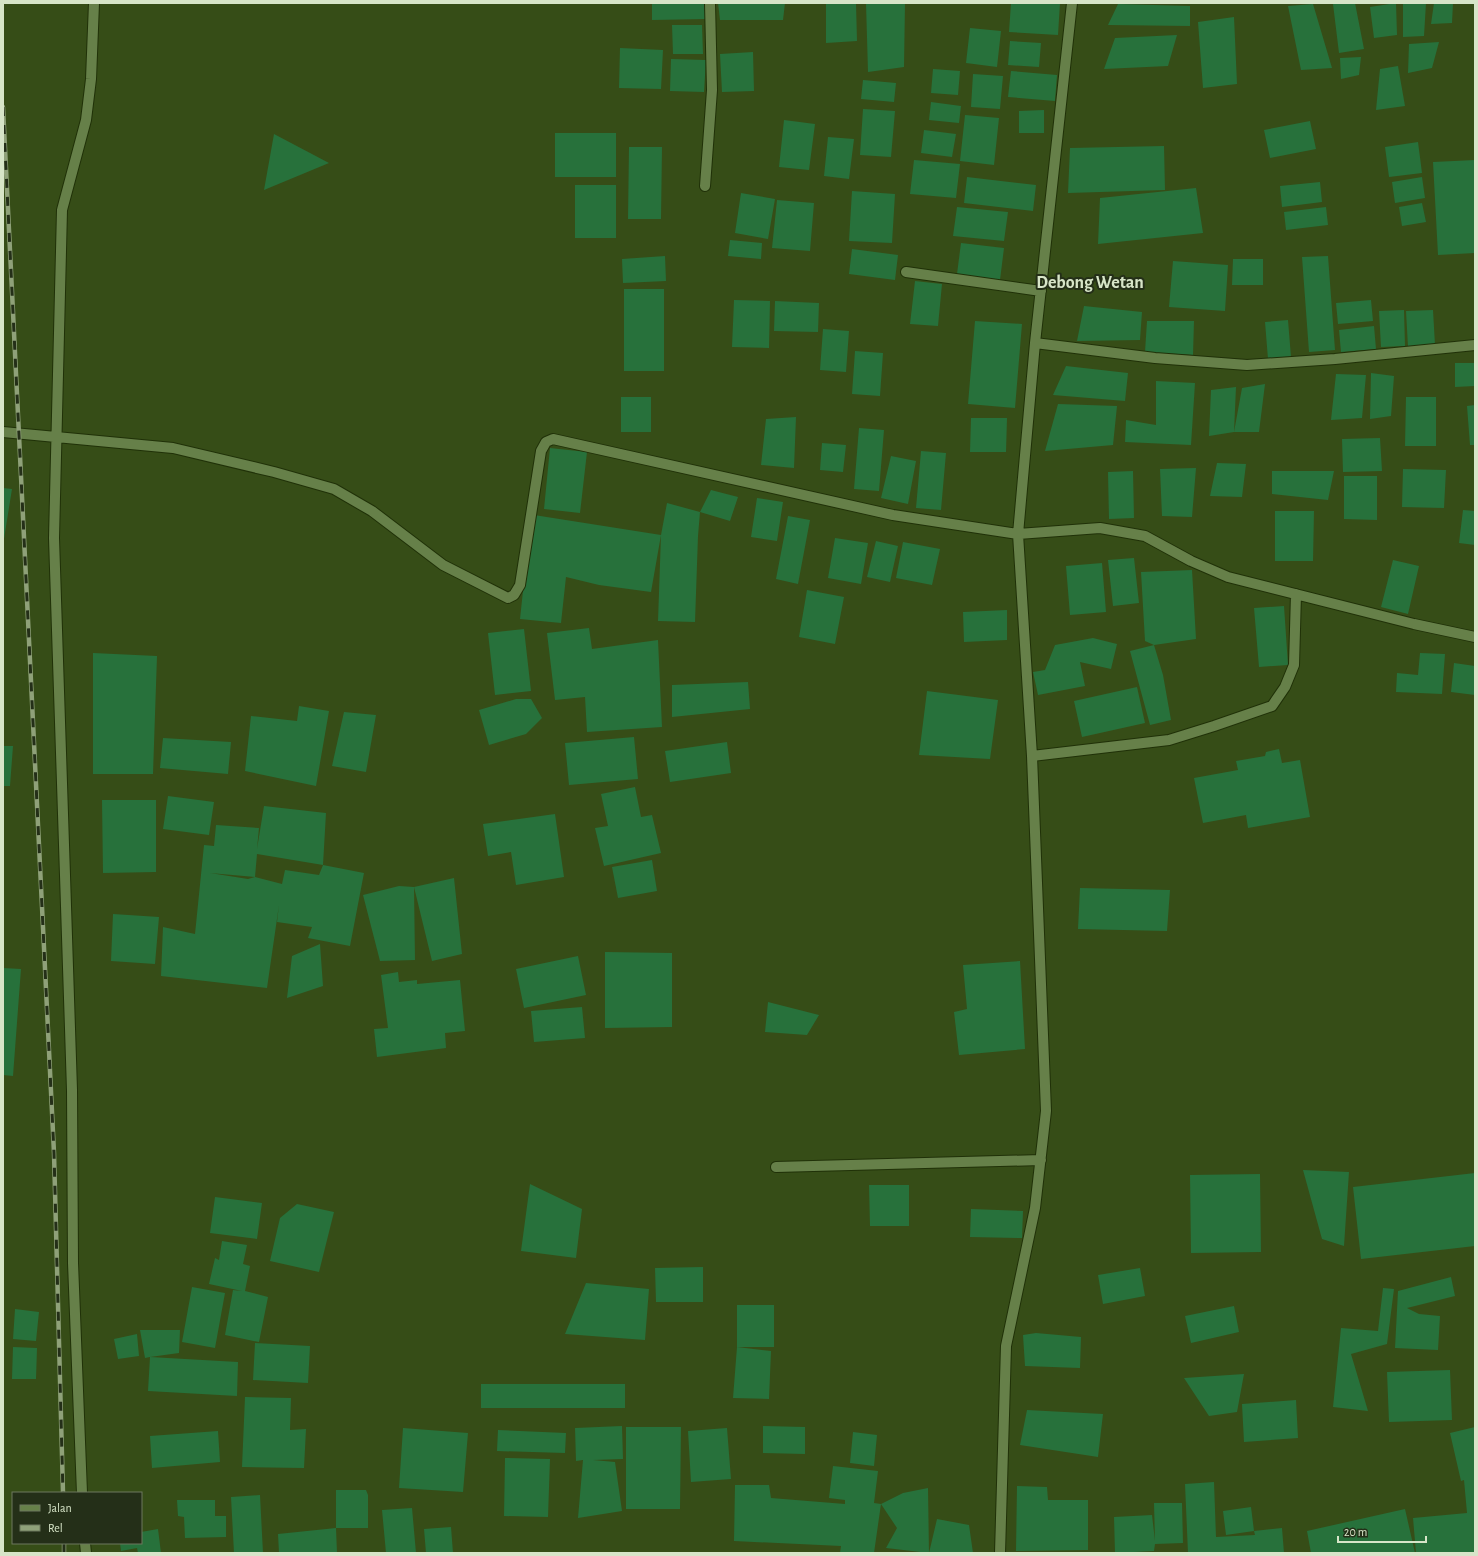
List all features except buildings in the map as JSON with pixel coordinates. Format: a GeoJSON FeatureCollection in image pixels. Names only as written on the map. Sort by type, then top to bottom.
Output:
{"type":"FeatureCollection","features":[{"type":"Feature","properties":{"kind":"street"},"geometry":{"type":"LineString","coordinates":[[82,1492],[72,1263],[72,1090],[54,538],[62,210],[86,120],[91,79],[94,3]]}},
{"type":"Feature","properties":{"kind":"street"},"geometry":{"type":"LineString","coordinates":[[705,186],[712,90],[710,3]]}},
{"type":"Feature","properties":{"kind":"street"},"geometry":{"type":"LineString","coordinates":[[1000,1553],[1006,1346],[1035,1208],[1046,1111],[1032,756],[1018,534],[1034,343],[1072,3]]}},
{"type":"Feature","properties":{"kind":"street"},"geometry":{"type":"LineString","coordinates":[[906,272],[1040,291]]}},
{"type":"Feature","properties":{"kind":"street"},"geometry":{"type":"LineString","coordinates":[[1034,343],[1155,358],[1248,365],[1335,359],[1475,345]]}},
{"type":"Feature","properties":{"kind":"street"},"geometry":{"type":"LineString","coordinates":[[3,432],[173,448],[274,472],[334,489],[372,511],[443,565],[508,598],[514,595],[520,585],[541,450],[546,442],[553,439],[893,515],[1018,534],[1100,528],[1144,536],[1191,561],[1228,577],[1414,624],[1475,637]]}},
{"type":"Feature","properties":{"kind":"street"},"geometry":{"type":"LineString","coordinates":[[1032,756],[1169,740],[1272,706],[1285,687],[1294,664],[1296,594]]}},
{"type":"Feature","properties":{"kind":"street"},"geometry":{"type":"LineString","coordinates":[[776,1166],[1041,1160]]}},
{"type":"Feature","properties":{"kind":"railway"},"geometry":{"type":"LineString","coordinates":[[3,107],[54,1153],[63,1492]]}},
{"type":"Feature","properties":{"kind":"railway"},"geometry":{"type":"LineString","coordinates":[[64,1544],[64,1553]]}},
{"type":"Feature","properties":{"kind":"district","name":"Debong Wetan"},"geometry":{"type":"Point","coordinates":[1090,282]}}]}
